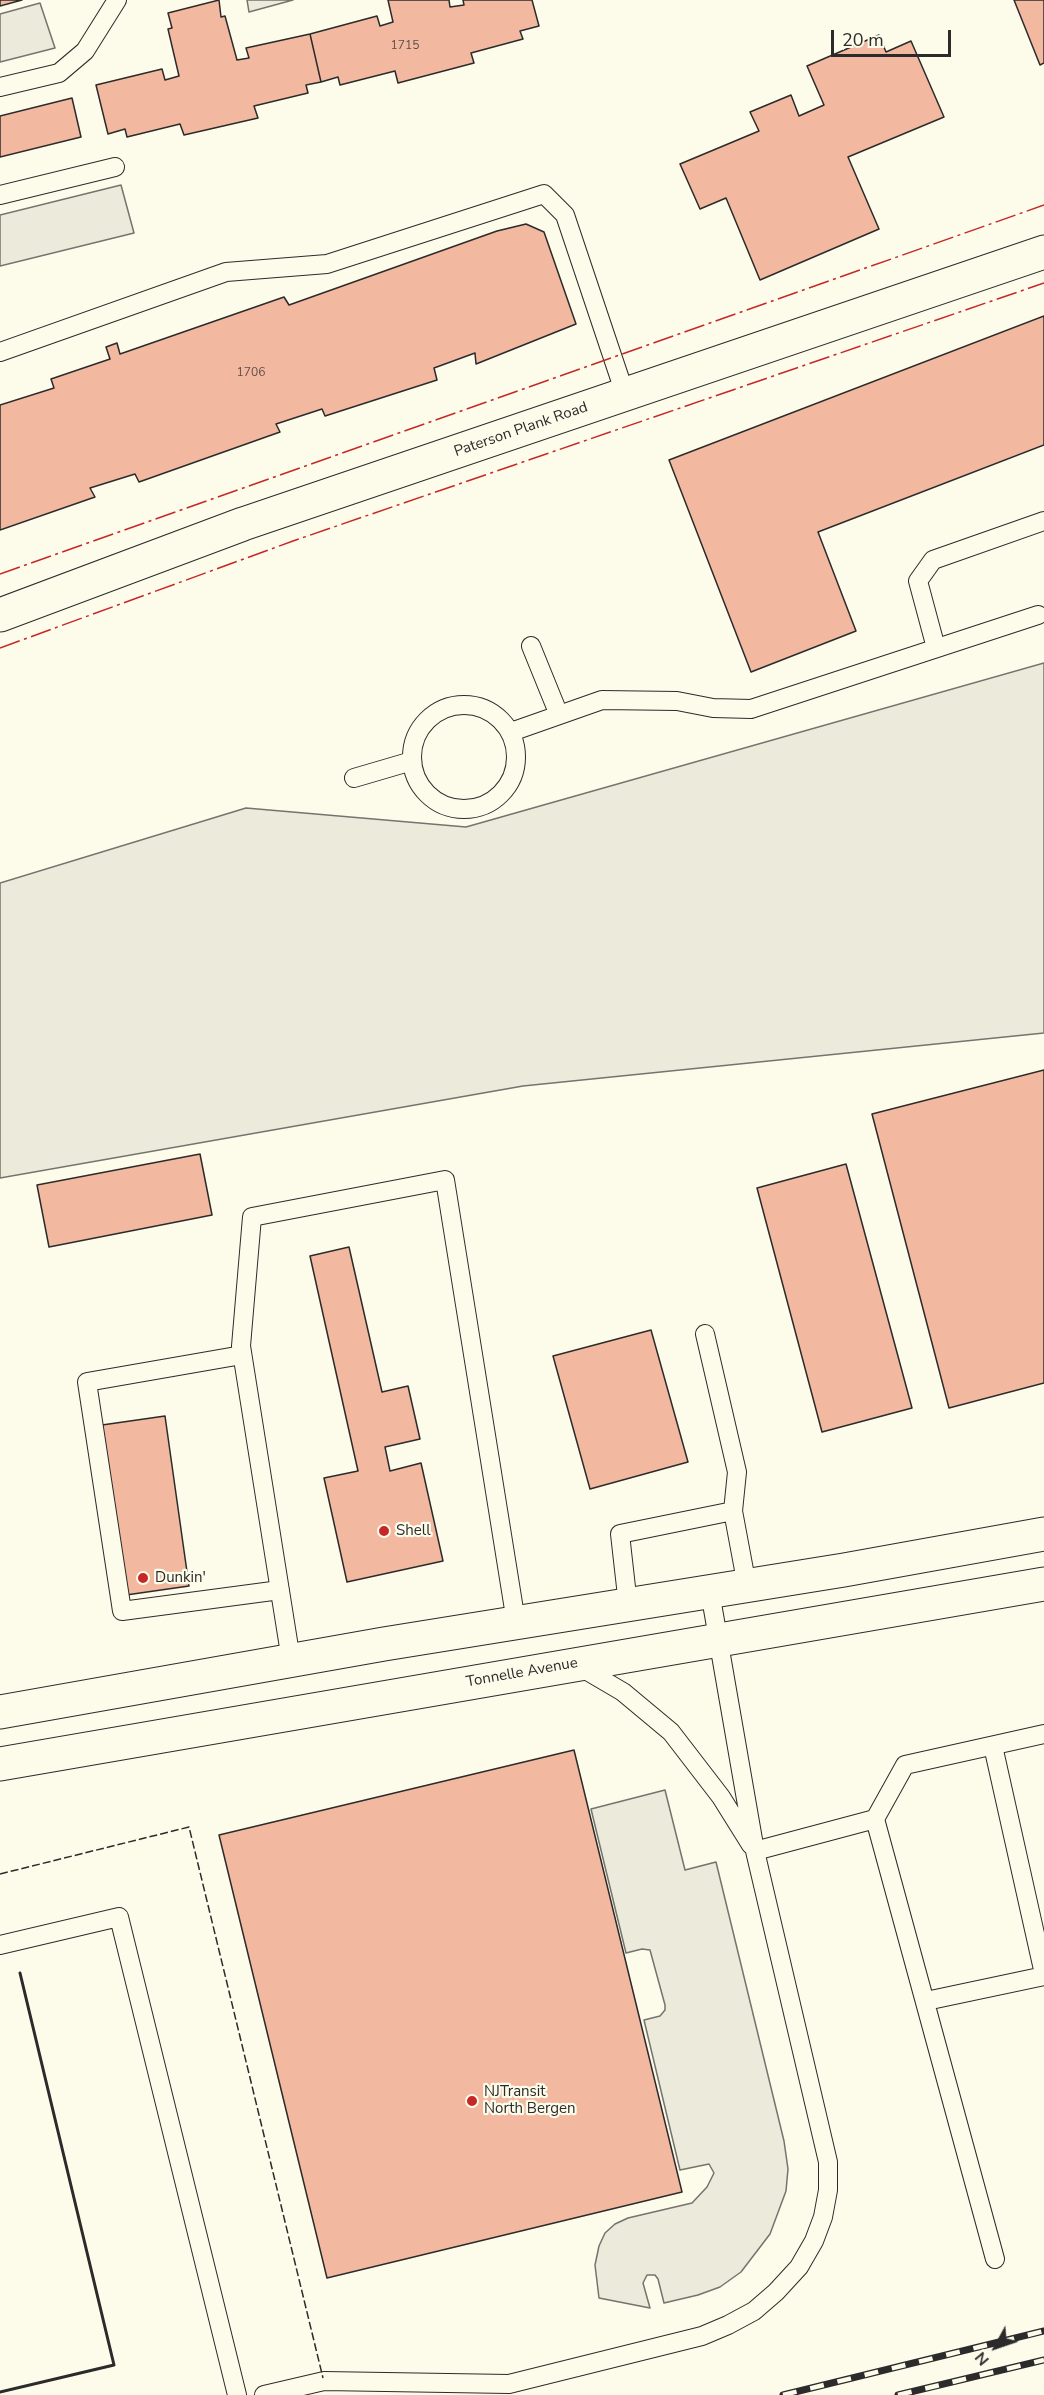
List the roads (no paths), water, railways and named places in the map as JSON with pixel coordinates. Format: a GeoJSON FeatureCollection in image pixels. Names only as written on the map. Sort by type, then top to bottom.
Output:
{"type":"FeatureCollection","features":[{"type":"Feature","properties":{"kind":"main road","name":"Paterson Plank Road"},"geometry":{"type":"LineString","coordinates":[[0,615],[243,524],[1044,252]]}},
{"type":"Feature","properties":{"kind":"main road"},"geometry":{"type":"LineString","coordinates":[[0,1712],[291,1660],[747,1586],[1044,1534]]}},
{"type":"Feature","properties":{"kind":"main road","name":"Tonnelle Avenue"},"geometry":{"type":"LineString","coordinates":[[0,1764],[1044,1584]]}},
{"type":"Feature","properties":{"kind":"lane"},"geometry":{"type":"LineString","coordinates":[[0,87],[59,73],[85,51],[117,0]]}},
{"type":"Feature","properties":{"kind":"lane"},"geometry":{"type":"LineString","coordinates":[[0,195],[115,167]]}},
{"type":"Feature","properties":{"kind":"lane"},"geometry":{"type":"LineString","coordinates":[[0,352],[226,272],[327,264],[544,194],[565,215],[624,394]]}},
{"type":"Feature","properties":{"kind":"lane"},"geometry":{"type":"LineString","coordinates":[[936,648],[918,581],[933,560],[1044,521]]}},
{"type":"Feature","properties":{"kind":"lane"},"geometry":{"type":"LineString","coordinates":[[511,732],[602,700],[676,701],[713,708],[751,709],[1042,615]]}},
{"type":"Feature","properties":{"kind":"lane"},"geometry":{"type":"LineString","coordinates":[[531,646],[559,715]]}},
{"type":"Feature","properties":{"kind":"lane"},"geometry":{"type":"LineString","coordinates":[[467,704],[485,708],[500,718],[511,732],[516,748],[516,765],[511,781],[501,794],[488,804],[472,808],[455,808],[439,803],[426,792],[417,778],[412,761],[414,743],[421,727],[433,714],[450,706],[467,704]]}},
{"type":"Feature","properties":{"kind":"lane"},"geometry":{"type":"LineString","coordinates":[[354,778],[412,761]]}},
{"type":"Feature","properties":{"kind":"lane"},"geometry":{"type":"LineString","coordinates":[[291,1660],[241,1346],[252,1217],[445,1180],[516,1622]]}},
{"type":"Feature","properties":{"kind":"lane"},"geometry":{"type":"LineString","coordinates":[[705,1334],[737,1472],[732,1511],[747,1586]]}},
{"type":"Feature","properties":{"kind":"lane"},"geometry":{"type":"LineString","coordinates":[[242,1355],[87,1382],[122,1611],[280,1590]]}},
{"type":"Feature","properties":{"kind":"lane"},"geometry":{"type":"LineString","coordinates":[[628,1605],[620,1534],[732,1511]]}},
{"type":"Feature","properties":{"kind":"lane"},"geometry":{"type":"LineString","coordinates":[[264,2395],[324,2380],[509,2384],[702,2336],[754,2311],[799,2267],[814,2241],[823,2217],[828,2190],[828,2162],[755,1851],[710,1592]]}},
{"type":"Feature","properties":{"kind":"lane"},"geometry":{"type":"LineString","coordinates":[[575,1664],[623,1692],[671,1732],[715,1789],[755,1851]]}},
{"type":"Feature","properties":{"kind":"lane"},"geometry":{"type":"LineString","coordinates":[[995,2259],[875,1819],[905,1765],[1044,1734]]}},
{"type":"Feature","properties":{"kind":"lane"},"geometry":{"type":"LineString","coordinates":[[926,2001],[1044,1975],[993,1746]]}},
{"type":"Feature","properties":{"kind":"lane"},"geometry":{"type":"LineString","coordinates":[[755,1851],[875,1819]]}},
{"type":"Feature","properties":{"kind":"lane"},"geometry":{"type":"LineString","coordinates":[[0,1945],[119,1917],[237,2395]]}},
{"type":"Feature","properties":{"kind":"railway"},"geometry":{"type":"LineString","coordinates":[[783,2395],[1044,2331]]}},
{"type":"Feature","properties":{"kind":"railway"},"geometry":{"type":"LineString","coordinates":[[898,2395],[1044,2360]]}},
{"type":"Feature","properties":{"kind":"place","name":"Shell"},"geometry":{"type":"Point","coordinates":[384,1531]}},
{"type":"Feature","properties":{"kind":"place","name":"Dunkin'"},"geometry":{"type":"Point","coordinates":[143,1578]}},
{"type":"Feature","properties":{"kind":"place","name":"NJTransit North Bergen"},"geometry":{"type":"Point","coordinates":[472,2101]}}]}
